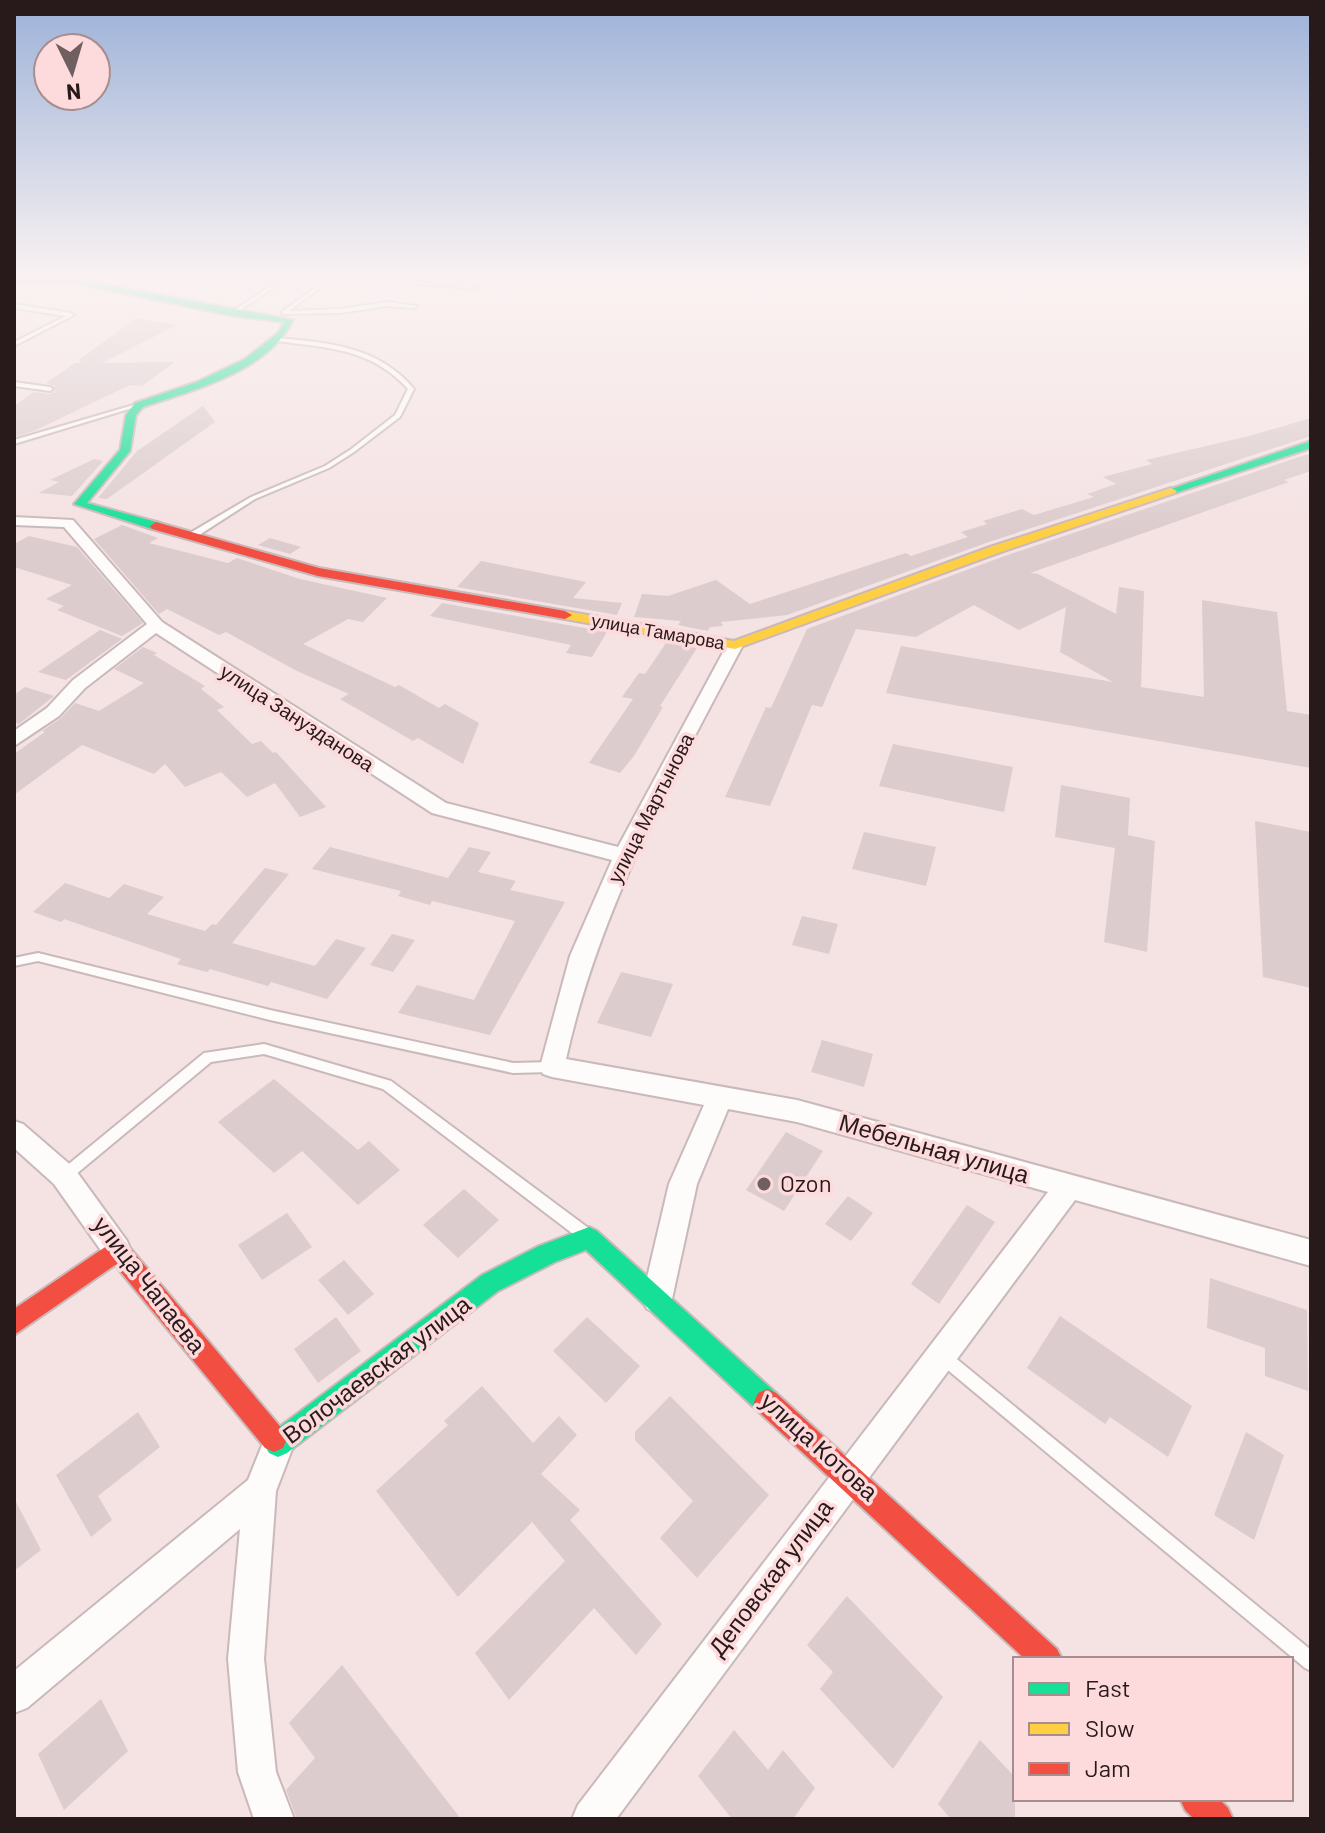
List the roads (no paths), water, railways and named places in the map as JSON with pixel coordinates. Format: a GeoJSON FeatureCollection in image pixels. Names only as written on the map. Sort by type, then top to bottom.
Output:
{"type":"FeatureCollection","features":[{"type":"Feature","properties":{"kind":"street"},"geometry":{"type":"LineString","coordinates":[[14,521],[68,523],[125,451],[131,415],[139,405],[217,378],[245,361]]}},
{"type":"Feature","properties":{"kind":"street","name":"улица Тамарова"},"geometry":{"type":"LineString","coordinates":[[80,504],[318,572],[735,645],[994,550],[1311,444]]}},
{"type":"Feature","properties":{"kind":"street","name":"улица Занузданова"},"geometry":{"type":"LineString","coordinates":[[68,523],[156,625],[439,808],[623,856]]}},
{"type":"Feature","properties":{"kind":"street"},"geometry":{"type":"LineString","coordinates":[[14,740],[53,712],[79,684],[156,625]]}},
{"type":"Feature","properties":{"kind":"street","name":"улица Мартынова"},"geometry":{"type":"LineString","coordinates":[[552,1067],[562,1014],[623,856],[735,645]]}},
{"type":"Feature","properties":{"kind":"street","name":"Мебельная улица"},"geometry":{"type":"LineString","coordinates":[[552,1067],[797,1111],[1311,1253]]}},
{"type":"Feature","properties":{"kind":"street"},"geometry":{"type":"LineString","coordinates":[[657,1299],[683,1184],[720,1097]]}},
{"type":"Feature","properties":{"kind":"street","name":"улица Чапаева"},"geometry":{"type":"LineString","coordinates":[[14,1132],[64,1176],[117,1250],[278,1444]]}},
{"type":"Feature","properties":{"kind":"street","name":"Деповская улица"},"geometry":{"type":"LineString","coordinates":[[592,1819],[1069,1186]]}},
{"type":"Feature","properties":{"kind":"street","name":"улица Котова"},"geometry":{"type":"LineString","coordinates":[[589,1238],[1045,1657]]}},
{"type":"Feature","properties":{"kind":"street","name":"Волочаевская улица"},"geometry":{"type":"LineString","coordinates":[[14,1695],[260,1491],[278,1444],[490,1283],[547,1254],[589,1238]]}},
{"type":"Feature","properties":{"kind":"street"},"geometry":{"type":"LineString","coordinates":[[14,1323],[117,1250]]}},
{"type":"Feature","properties":{"kind":"street"},"geometry":{"type":"LineString","coordinates":[[260,1491],[246,1659],[257,1772],[274,1819]]}},
{"type":"Feature","properties":{"kind":"street"},"geometry":{"type":"LineString","coordinates":[[1198,1801],[1217,1819]]}},
{"type":"Feature","properties":{"kind":"lane"},"geometry":{"type":"LineString","coordinates":[[193,535],[253,498],[327,467],[398,416],[411,389],[403,378],[373,361]]}},
{"type":"Feature","properties":{"kind":"lane"},"geometry":{"type":"LineString","coordinates":[[14,384],[50,389]]}},
{"type":"Feature","properties":{"kind":"lane"},"geometry":{"type":"LineString","coordinates":[[14,442],[139,405]]}},
{"type":"Feature","properties":{"kind":"lane"},"geometry":{"type":"LineString","coordinates":[[14,962],[38,957],[270,1015],[498,1065],[513,1068],[552,1067]]}},
{"type":"Feature","properties":{"kind":"lane"},"geometry":{"type":"LineString","coordinates":[[64,1176],[208,1057],[264,1049],[387,1085],[589,1238]]}},
{"type":"Feature","properties":{"kind":"lane"},"geometry":{"type":"LineString","coordinates":[[941,1356],[1311,1662]]}},
{"type":"Feature","properties":{"kind":"place","name":"Ozon"},"geometry":{"type":"Point","coordinates":[764,1184]}}]}
